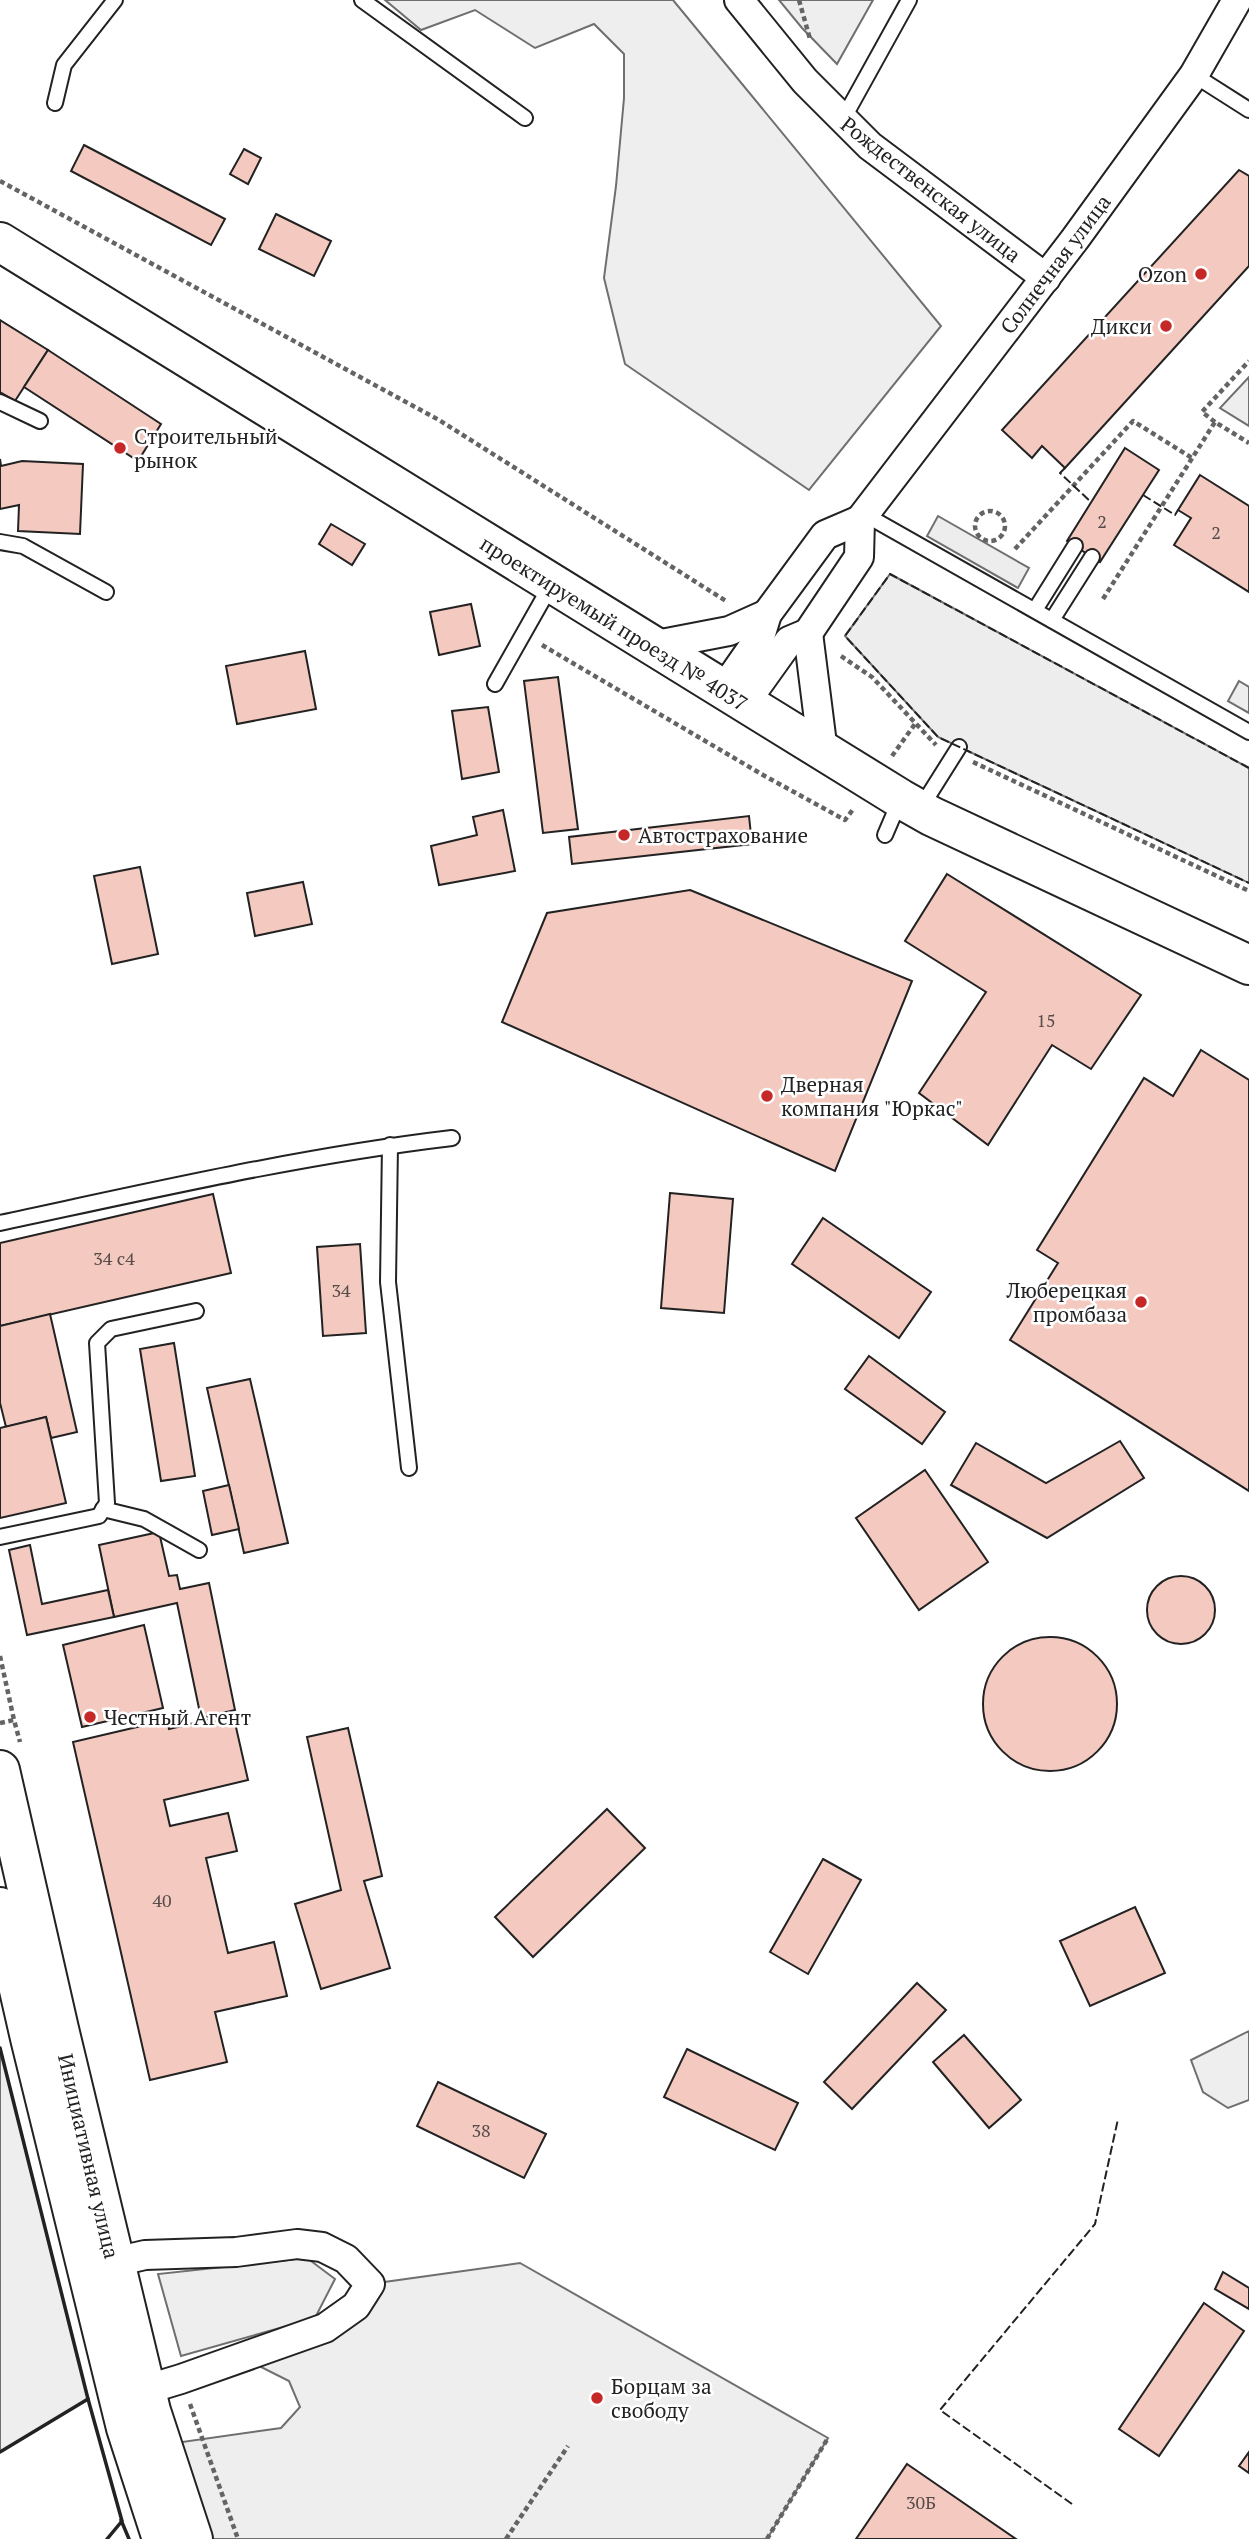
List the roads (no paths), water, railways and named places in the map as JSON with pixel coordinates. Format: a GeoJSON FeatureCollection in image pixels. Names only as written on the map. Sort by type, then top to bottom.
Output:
{"type":"FeatureCollection","features":[{"type":"Feature","properties":{"kind":"main road","name":"проектируемый проезд № 4037"},"geometry":{"type":"LineString","coordinates":[[0,242],[910,804],[1249,965]]}},
{"type":"Feature","properties":{"kind":"main road","name":"Инициативная улица"},"geometry":{"type":"LineString","coordinates":[[0,1770],[101,2265],[133,2393],[193,2539]]}},
{"type":"Feature","properties":{"kind":"main road","name":"Инициативная улица"},"geometry":{"type":"LineString","coordinates":[[0,1907],[30,2038],[101,2265]]}},
{"type":"Feature","properties":{"kind":"main road","name":"Инициативная улица"},"geometry":{"type":"LineString","coordinates":[[133,2393],[126,2428],[162,2539]]}},
{"type":"Feature","properties":{"kind":"street","name":"Рождественская улица"},"geometry":{"type":"LineString","coordinates":[[738,0],[842,121],[870,146],[1046,278]]}},
{"type":"Feature","properties":{"kind":"street","name":"Солнечная улица"},"geometry":{"type":"LineString","coordinates":[[862,517],[1046,278],[1194,75],[1237,0]]}},
{"type":"Feature","properties":{"kind":"street"},"geometry":{"type":"LineString","coordinates":[[733,697],[760,637],[767,614],[825,535],[862,517]]}},
{"type":"Feature","properties":{"kind":"street"},"geometry":{"type":"LineString","coordinates":[[733,697],[789,641],[808,633],[859,557],[862,517]]}},
{"type":"Feature","properties":{"kind":"street"},"geometry":{"type":"LineString","coordinates":[[651,646],[729,631],[767,614]]}},
{"type":"Feature","properties":{"kind":"street"},"geometry":{"type":"LineString","coordinates":[[808,633],[823,752]]}},
{"type":"Feature","properties":{"kind":"street"},"geometry":{"type":"LineString","coordinates":[[101,2265],[145,2255],[236,2252],[297,2245],[322,2247],[346,2259],[370,2284],[355,2306],[325,2328],[133,2393]]}},
{"type":"Feature","properties":{"kind":"lane"},"geometry":{"type":"LineString","coordinates":[[55,103],[64,65],[115,0]]}},
{"type":"Feature","properties":{"kind":"lane"},"geometry":{"type":"LineString","coordinates":[[362,0],[524,118]]}},
{"type":"Feature","properties":{"kind":"lane"},"geometry":{"type":"LineString","coordinates":[[842,121],[909,0]]}},
{"type":"Feature","properties":{"kind":"lane"},"geometry":{"type":"LineString","coordinates":[[1194,75],[1249,110]]}},
{"type":"Feature","properties":{"kind":"lane"},"geometry":{"type":"LineString","coordinates":[[0,402],[40,421]]}},
{"type":"Feature","properties":{"kind":"lane"},"geometry":{"type":"LineString","coordinates":[[862,517],[1035,610],[1249,732]]}},
{"type":"Feature","properties":{"kind":"lane"},"geometry":{"type":"LineString","coordinates":[[0,542],[23,546],[106,592]]}},
{"type":"Feature","properties":{"kind":"lane"},"geometry":{"type":"LineString","coordinates":[[1035,610],[1075,546]]}},
{"type":"Feature","properties":{"kind":"lane"},"geometry":{"type":"LineString","coordinates":[[1052,620],[1092,557]]}},
{"type":"Feature","properties":{"kind":"lane"},"geometry":{"type":"LineString","coordinates":[[495,684],[551,584]]}},
{"type":"Feature","properties":{"kind":"lane"},"geometry":{"type":"LineString","coordinates":[[885,835],[957,750]]}},
{"type":"Feature","properties":{"kind":"lane"},"geometry":{"type":"LineString","coordinates":[[0,1223],[271,1166],[390,1145],[452,1138]]}},
{"type":"Feature","properties":{"kind":"lane"},"geometry":{"type":"LineString","coordinates":[[390,1145],[388,1282],[409,1468]]}},
{"type":"Feature","properties":{"kind":"lane"},"geometry":{"type":"LineString","coordinates":[[0,1538],[99,1516],[107,1503],[97,1343],[111,1329],[196,1311]]}},
{"type":"Feature","properties":{"kind":"lane"},"geometry":{"type":"LineString","coordinates":[[103,1509],[144,1519],[199,1550]]}},
{"type":"Feature","properties":{"kind":"place","name":"Ozon"},"geometry":{"type":"Point","coordinates":[1201,274]}},
{"type":"Feature","properties":{"kind":"place","name":"Дикси"},"geometry":{"type":"Point","coordinates":[1166,326]}},
{"type":"Feature","properties":{"kind":"place","name":"Строительный рынок"},"geometry":{"type":"Point","coordinates":[120,448]}},
{"type":"Feature","properties":{"kind":"place","name":"Автострахование"},"geometry":{"type":"Point","coordinates":[624,835]}},
{"type":"Feature","properties":{"kind":"place","name":"Дверная компания \"Юркас\""},"geometry":{"type":"Point","coordinates":[767,1096]}},
{"type":"Feature","properties":{"kind":"place","name":"Люберецкая промбаза"},"geometry":{"type":"Point","coordinates":[1141,1302]}},
{"type":"Feature","properties":{"kind":"place","name":"Честный Агент"},"geometry":{"type":"Point","coordinates":[90,1717]}},
{"type":"Feature","properties":{"kind":"place","name":"Борцам за свободу"},"geometry":{"type":"Point","coordinates":[597,2398]}}]}
